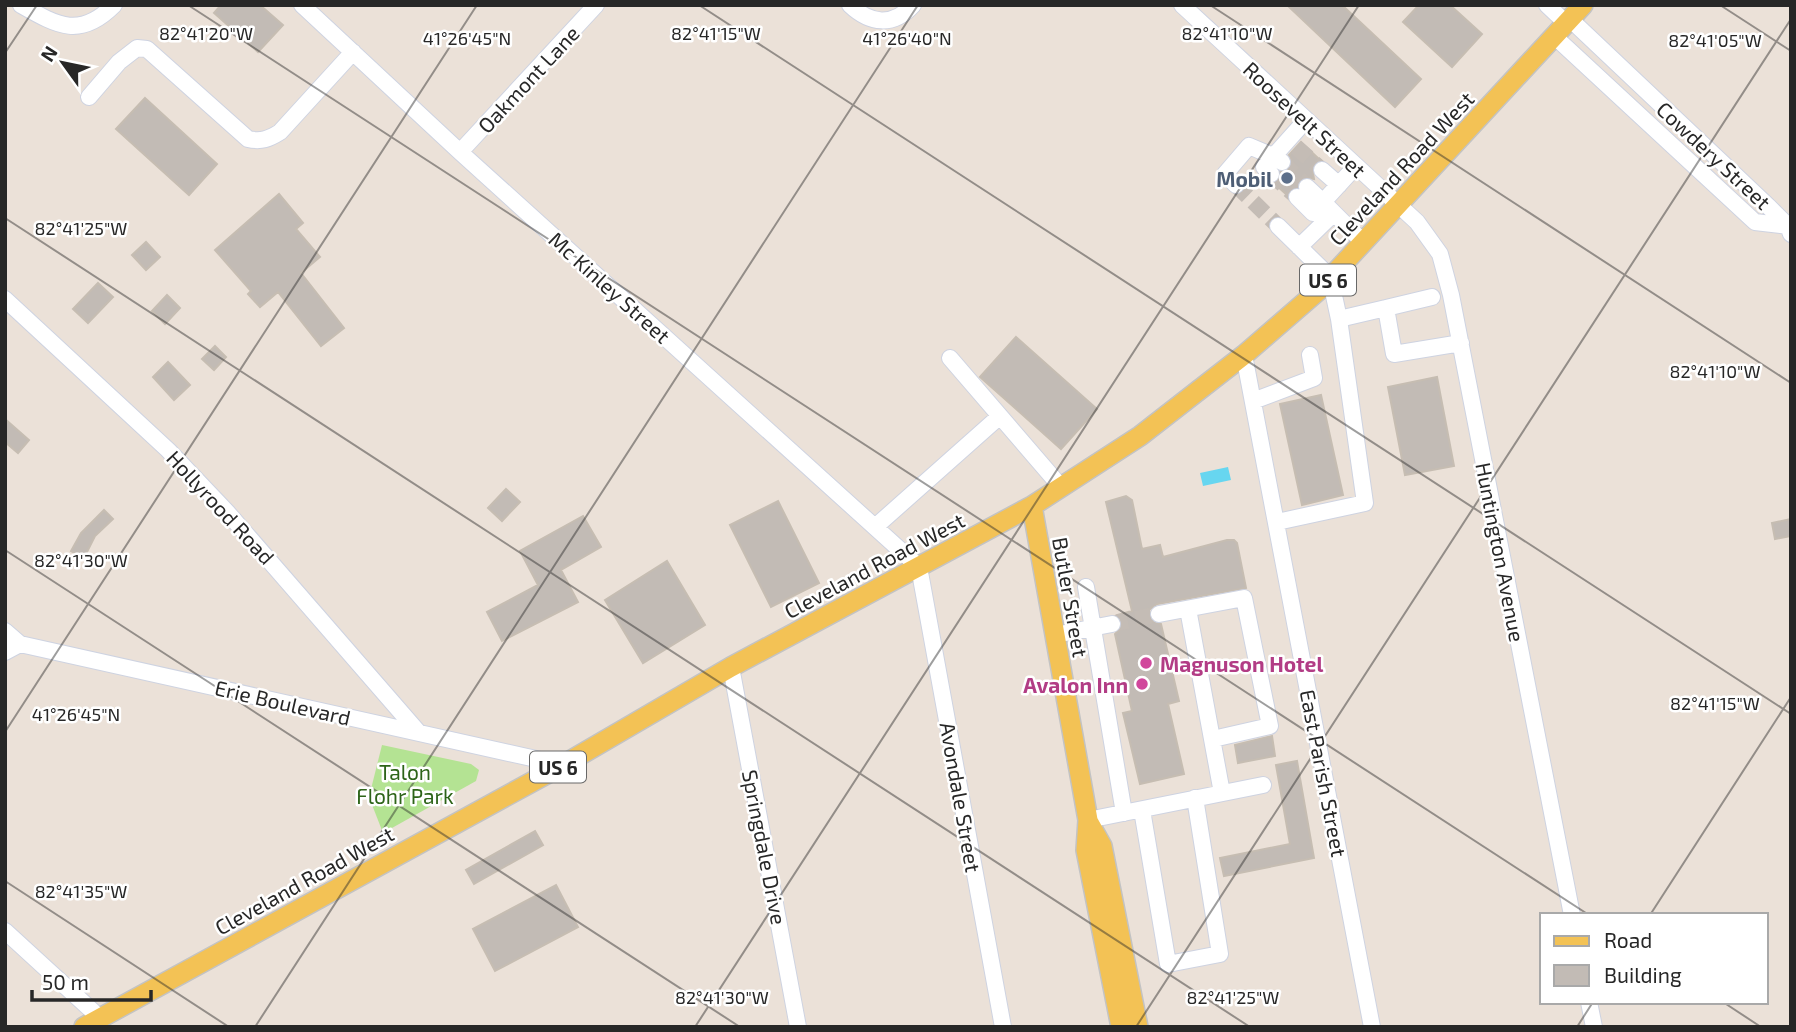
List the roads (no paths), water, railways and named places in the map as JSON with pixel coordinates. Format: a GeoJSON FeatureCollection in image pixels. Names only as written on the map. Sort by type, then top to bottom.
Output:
{"type":"FeatureCollection","features":[{"type":"Feature","properties":{"kind":"main road","name":"Cleveland Road West"},"geometry":{"type":"LineString","coordinates":[[92,1022],[563,765],[731,667],[1032,506],[1140,436],[1244,355],[1330,277],[1568,21]]}},
{"type":"Feature","properties":{"kind":"main road","name":"Butler Street"},"geometry":{"type":"LineString","coordinates":[[1032,506],[1088,820],[1086,850],[1121,1027]]}},
{"type":"Feature","properties":{"kind":"main road","name":"Butler Street"},"geometry":{"type":"LineString","coordinates":[[1088,820],[1102,846],[1138,1027]]}},
{"type":"Feature","properties":{"kind":"street"},"geometry":{"type":"LineString","coordinates":[[21,5],[49,21],[69,27],[86,25],[105,15],[114,5]]}},
{"type":"Feature","properties":{"kind":"street","name":"Mc Kinley Street"},"geometry":{"type":"LineString","coordinates":[[302,5],[460,152],[919,567]]}},
{"type":"Feature","properties":{"kind":"street","name":"Oakmont Lane"},"geometry":{"type":"LineString","coordinates":[[460,152],[596,5]]}},
{"type":"Feature","properties":{"kind":"street"},"geometry":{"type":"LineString","coordinates":[[850,5],[866,18],[882,22],[899,17],[913,5]]}},
{"type":"Feature","properties":{"kind":"street","name":"Roosevelt Street"},"geometry":{"type":"LineString","coordinates":[[1182,5],[1398,204]]}},
{"type":"Feature","properties":{"kind":"street"},"geometry":{"type":"LineString","coordinates":[[1547,5],[1568,21]]}},
{"type":"Feature","properties":{"kind":"street","name":"Cowdery Street"},"geometry":{"type":"LineString","coordinates":[[1568,21],[1790,228]]}},
{"type":"Feature","properties":{"kind":"street","name":"Cowdery Street"},"geometry":{"type":"LineString","coordinates":[[1568,21],[1755,222],[1790,228]]}},
{"type":"Feature","properties":{"kind":"street"},"geometry":{"type":"LineString","coordinates":[[89,97],[119,62],[137,48],[148,49],[248,139],[269,139],[280,132],[353,52]]}},
{"type":"Feature","properties":{"kind":"street"},"geometry":{"type":"LineString","coordinates":[[1231,180],[1249,146],[1275,164],[1292,144],[1306,120]]}},
{"type":"Feature","properties":{"kind":"street"},"geometry":{"type":"LineString","coordinates":[[1299,247],[1329,207],[1339,185],[1356,166]]}},
{"type":"Feature","properties":{"kind":"street"},"geometry":{"type":"LineString","coordinates":[[1322,170],[1339,185]]}},
{"type":"Feature","properties":{"kind":"street"},"geometry":{"type":"LineString","coordinates":[[1302,192],[1329,207],[1363,242]]}},
{"type":"Feature","properties":{"kind":"street","name":"Huntington Avenue"},"geometry":{"type":"LineString","coordinates":[[1398,204],[1423,229],[1440,254],[1446,273],[1572,913]]}},
{"type":"Feature","properties":{"kind":"street"},"geometry":{"type":"LineString","coordinates":[[1277,522],[1365,503],[1339,319],[1330,277],[1278,226]]}},
{"type":"Feature","properties":{"kind":"street"},"geometry":{"type":"LineString","coordinates":[[1339,319],[1432,297]]}},
{"type":"Feature","properties":{"kind":"street","name":"Hollyrood Road"},"geometry":{"type":"LineString","coordinates":[[5,299],[167,450],[219,503],[419,733]]}},
{"type":"Feature","properties":{"kind":"street"},"geometry":{"type":"LineString","coordinates":[[1386,308],[1394,355],[1461,343]]}},
{"type":"Feature","properties":{"kind":"street","name":"East Parish Street"},"geometry":{"type":"LineString","coordinates":[[1244,355],[1372,1027]]}},
{"type":"Feature","properties":{"kind":"street"},"geometry":{"type":"LineString","coordinates":[[1253,401],[1314,378],[1310,355]]}},
{"type":"Feature","properties":{"kind":"street"},"geometry":{"type":"LineString","coordinates":[[950,358],[1060,487]]}},
{"type":"Feature","properties":{"kind":"street"},"geometry":{"type":"LineString","coordinates":[[875,527],[1000,416]]}},
{"type":"Feature","properties":{"kind":"street","name":"Avondale Street"},"geometry":{"type":"LineString","coordinates":[[919,567],[1003,1027]]}},
{"type":"Feature","properties":{"kind":"street"},"geometry":{"type":"LineString","coordinates":[[1086,587],[1124,813]]}},
{"type":"Feature","properties":{"kind":"street"},"geometry":{"type":"LineString","coordinates":[[1159,614],[1244,598],[1270,726],[1213,739]]}},
{"type":"Feature","properties":{"kind":"street"},"geometry":{"type":"LineString","coordinates":[[1188,609],[1222,793]]}},
{"type":"Feature","properties":{"kind":"street"},"geometry":{"type":"LineString","coordinates":[[1055,635],[1112,624]]}},
{"type":"Feature","properties":{"kind":"street"},"geometry":{"type":"LineString","coordinates":[[5,631],[13,648]]}},
{"type":"Feature","properties":{"kind":"street","name":"Erie Boulevard"},"geometry":{"type":"LineString","coordinates":[[13,648],[563,765]]}},
{"type":"Feature","properties":{"kind":"street","name":"Springdale Drive"},"geometry":{"type":"LineString","coordinates":[[731,667],[798,1027]]}},
{"type":"Feature","properties":{"kind":"street"},"geometry":{"type":"LineString","coordinates":[[1088,820],[1263,785]]}},
{"type":"Feature","properties":{"kind":"street"},"geometry":{"type":"LineString","coordinates":[[1142,810],[1168,964],[1220,954],[1195,798]]}},
{"type":"Feature","properties":{"kind":"street"},"geometry":{"type":"LineString","coordinates":[[5,931],[92,1022]]}},
{"type":"Feature","properties":{"kind":"street"},"geometry":{"type":"LineString","coordinates":[[1589,1004],[1594,1027]]}},
{"type":"Feature","properties":{"kind":"water"},"geometry":{"type":"Polygon","coordinates":[[[1228,467],[1231,480],[1203,486],[1200,473],[1228,467]]]}},
{"type":"Feature","properties":{"kind":"tunnel"},"geometry":{"type":"LineString","coordinates":[[1296,147],[1322,170]]}},
{"type":"Feature","properties":{"kind":"tunnel"},"geometry":{"type":"LineString","coordinates":[[1282,162],[1307,187]]}},
{"type":"Feature","properties":{"kind":"tunnel"},"geometry":{"type":"LineString","coordinates":[[1271,174],[1297,197]]}},
{"type":"Feature","properties":{"kind":"tunnel"},"geometry":{"type":"LineString","coordinates":[[1236,185],[1278,226]]}},
{"type":"Feature","properties":{"kind":"tunnel"},"geometry":{"type":"LineString","coordinates":[[1112,624],[1159,614]]}},
{"type":"Feature","properties":{"kind":"place","name":"Mobil"},"geometry":{"type":"Point","coordinates":[1287,178]}},
{"type":"Feature","properties":{"kind":"place","name":"Magnuson Hotel"},"geometry":{"type":"Point","coordinates":[1146,663]}},
{"type":"Feature","properties":{"kind":"place","name":"Avalon Inn"},"geometry":{"type":"Point","coordinates":[1142,684]}},
{"type":"Feature","properties":{"kind":"park label","name":"Talon Flohr Park"},"geometry":{"type":"Point","coordinates":[405,783]}}]}
